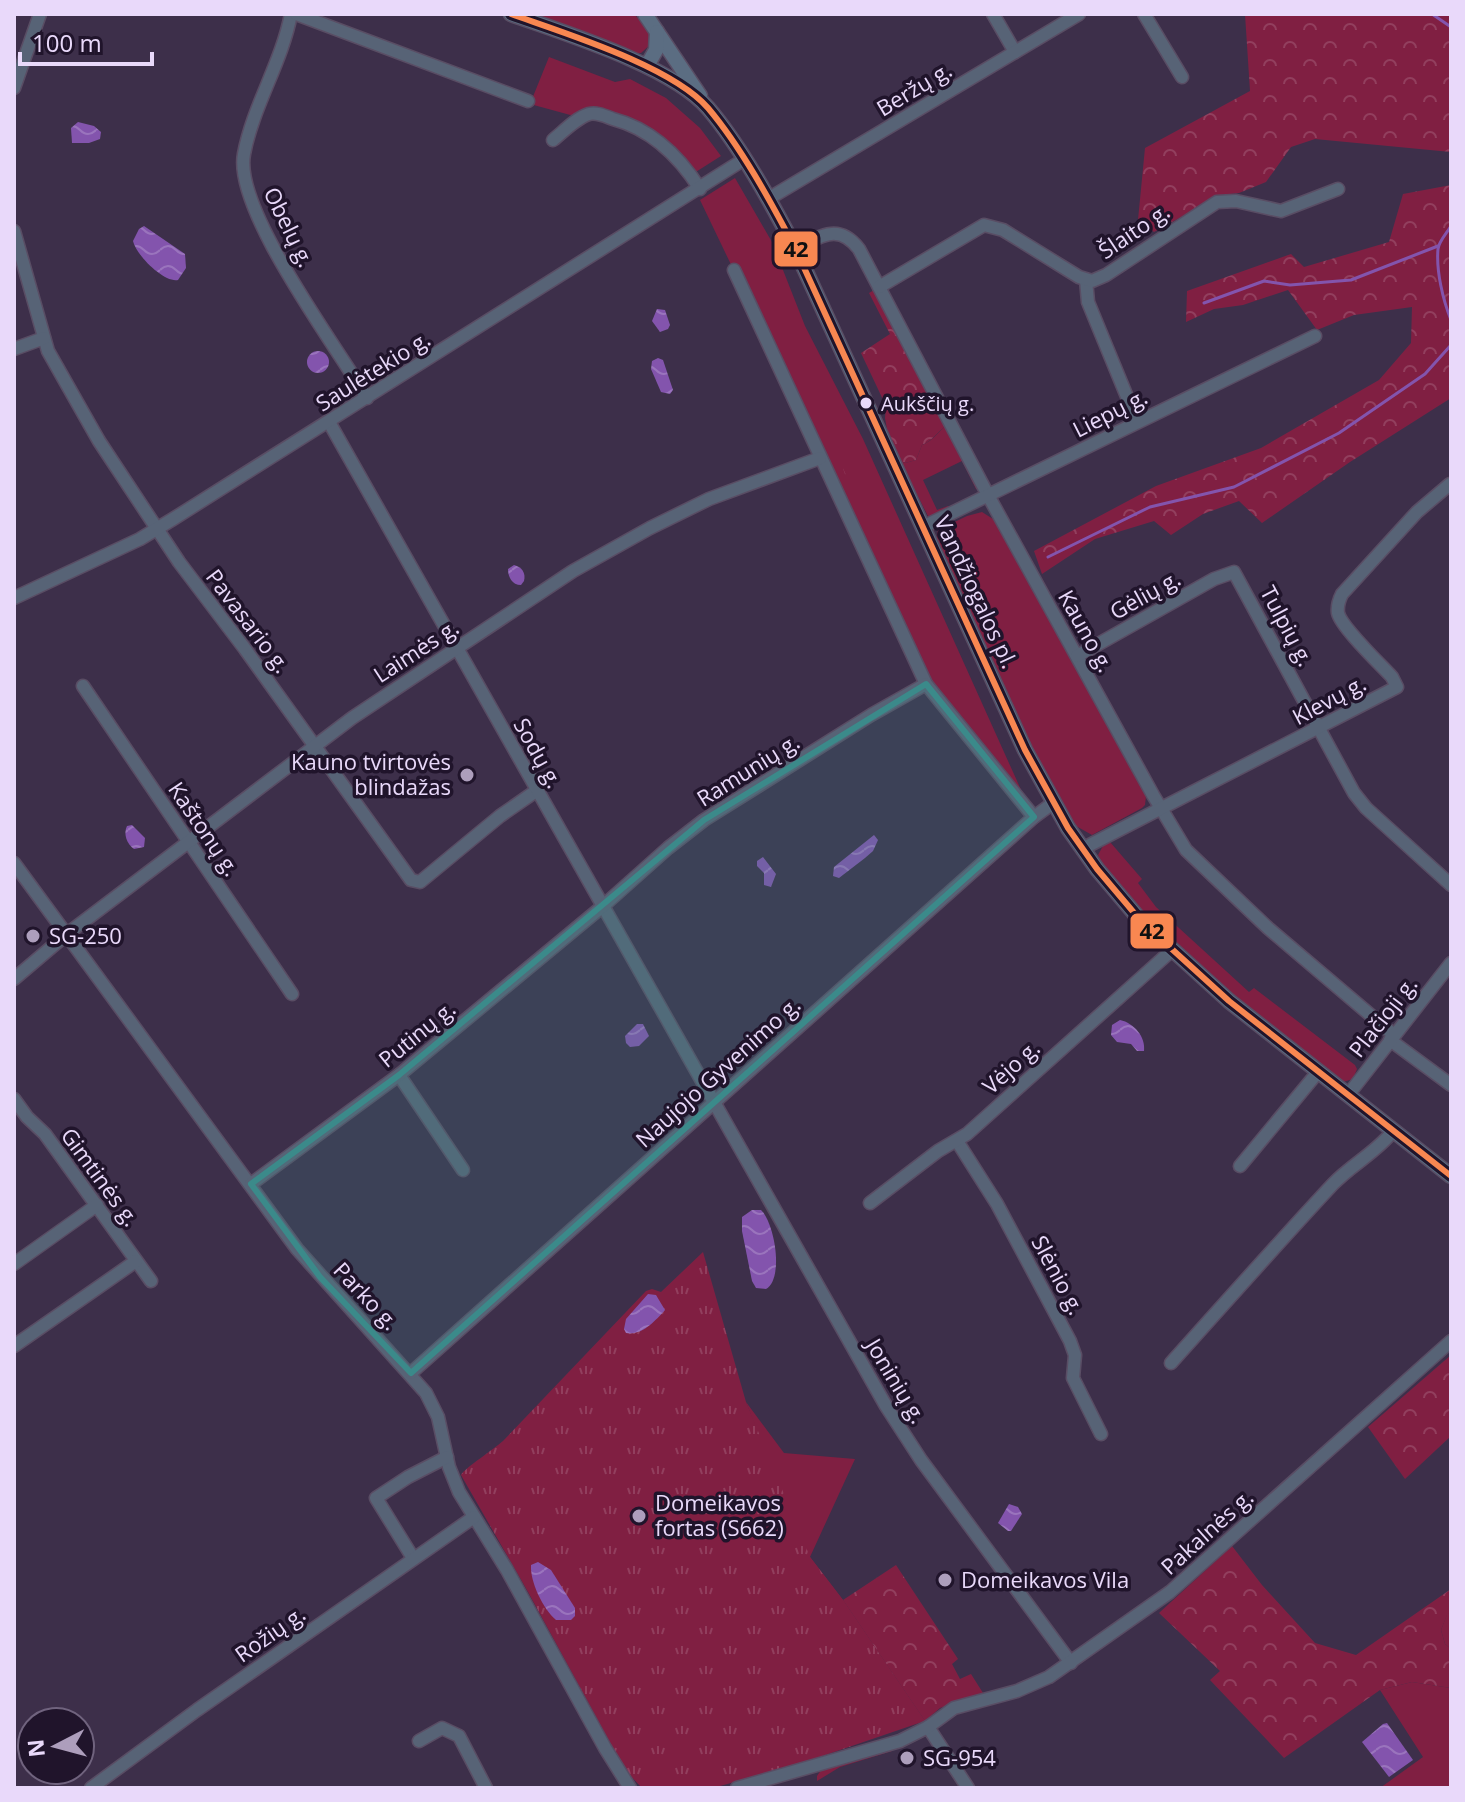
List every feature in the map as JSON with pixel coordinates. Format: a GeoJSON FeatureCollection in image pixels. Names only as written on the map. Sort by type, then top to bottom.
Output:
{"type":"FeatureCollection","features":[{"type":"Feature","properties":{"kind":"main road","name":"Vandžiogalos pl."},"geometry":{"type":"LineString","coordinates":[[511,14],[647,66],[707,106],[768,199],[795,248],[1005,707],[1053,803],[1082,849],[1112,888],[1171,951],[1451,1176]]}},
{"type":"Feature","properties":{"kind":"main road"},"geometry":{"type":"LineString","coordinates":[[645,14],[707,106]]}},
{"type":"Feature","properties":{"kind":"main road"},"geometry":{"type":"LineString","coordinates":[[647,66],[656,50],[657,32]]}},
{"type":"Feature","properties":{"kind":"street"},"geometry":{"type":"LineString","coordinates":[[14,88],[40,14]]}},
{"type":"Feature","properties":{"kind":"street"},"geometry":{"type":"LineString","coordinates":[[293,14],[528,101]]}},
{"type":"Feature","properties":{"kind":"street","name":"Obelų g."},"geometry":{"type":"LineString","coordinates":[[293,14],[244,151],[244,175],[259,220],[367,398]]}},
{"type":"Feature","properties":{"kind":"street"},"geometry":{"type":"LineString","coordinates":[[993,14],[1015,52]]}},
{"type":"Feature","properties":{"kind":"street","name":"Beržų g."},"geometry":{"type":"LineString","coordinates":[[768,199],[1079,14]]}},
{"type":"Feature","properties":{"kind":"street"},"geometry":{"type":"LineString","coordinates":[[1144,14],[1182,77]]}},
{"type":"Feature","properties":{"kind":"street"},"geometry":{"type":"LineString","coordinates":[[553,140],[585,115],[594,113],[630,123],[675,156],[700,189]]}},
{"type":"Feature","properties":{"kind":"street","name":"Saulėtekio g."},"geometry":{"type":"LineString","coordinates":[[14,598],[156,530],[743,160]]}},
{"type":"Feature","properties":{"kind":"street","name":"Šlaito g."},"geometry":{"type":"LineString","coordinates":[[879,287],[978,227],[989,224],[1086,280],[1098,279],[1217,202],[1236,201],[1281,211],[1338,189]]}},
{"type":"Feature","properties":{"kind":"street","name":"Pavasario g."},"geometry":{"type":"LineString","coordinates":[[14,231],[44,338],[60,375],[156,530],[410,878],[420,882],[500,816],[536,791]]}},
{"type":"Feature","properties":{"kind":"street","name":"Kauno g."},"geometry":{"type":"LineString","coordinates":[[795,248],[828,234],[845,235],[859,249],[989,497],[1186,850],[1268,928],[1451,1085]]}},
{"type":"Feature","properties":{"kind":"street"},"geometry":{"type":"LineString","coordinates":[[734,270],[926,684],[1034,817]]}},
{"type":"Feature","properties":{"kind":"street"},"geometry":{"type":"LineString","coordinates":[[1086,280],[1088,302],[1137,421]]}},
{"type":"Feature","properties":{"kind":"street","name":"Liepų g."},"geometry":{"type":"LineString","coordinates":[[923,527],[1315,336]]}},
{"type":"Feature","properties":{"kind":"street"},"geometry":{"type":"LineString","coordinates":[[14,349],[44,338]]}},
{"type":"Feature","properties":{"kind":"street","name":"Sodų g."},"geometry":{"type":"LineString","coordinates":[[329,422],[713,1103]]}},
{"type":"Feature","properties":{"kind":"street","name":"Laimės g."},"geometry":{"type":"LineString","coordinates":[[14,979],[67,934],[352,718],[573,571],[709,499],[820,458]]}},
{"type":"Feature","properties":{"kind":"street","name":"Klevų g."},"geometry":{"type":"LineString","coordinates":[[1082,849],[1397,687],[1392,677],[1343,623],[1338,602],[1417,512],[1450,484]]}},
{"type":"Feature","properties":{"kind":"street","name":"Tulpių g."},"geometry":{"type":"LineString","coordinates":[[1234,572],[1354,793],[1366,808],[1451,885]]}},
{"type":"Feature","properties":{"kind":"street","name":"Gėlių g."},"geometry":{"type":"LineString","coordinates":[[1077,656],[1214,579],[1234,572]]}},
{"type":"Feature","properties":{"kind":"street","name":"Ramunių g."},"geometry":{"type":"LineString","coordinates":[[603,906],[641,870],[704,820],[926,684]]}},
{"type":"Feature","properties":{"kind":"street","name":"Kaštonų g."},"geometry":{"type":"LineString","coordinates":[[83,686],[292,994]]}},
{"type":"Feature","properties":{"kind":"street","name":"Naujojo Gyvenimo g."},"geometry":{"type":"LineString","coordinates":[[411,1373],[1053,803]]}},
{"type":"Feature","properties":{"kind":"street","name":"Parko g."},"geometry":{"type":"LineString","coordinates":[[14,863],[320,1277],[411,1373],[435,1409],[453,1478],[630,1788]]}},
{"type":"Feature","properties":{"kind":"street","name":"Putinų g."},"geometry":{"type":"LineString","coordinates":[[251,1184],[399,1075],[603,906]]}},
{"type":"Feature","properties":{"kind":"street","name":"Vėjo g."},"geometry":{"type":"LineString","coordinates":[[870,1203],[938,1151],[957,1141],[1171,951]]}},
{"type":"Feature","properties":{"kind":"street","name":"Plačioji g."},"geometry":{"type":"LineString","coordinates":[[1348,1095],[1451,963]]}},
{"type":"Feature","properties":{"kind":"street"},"geometry":{"type":"LineString","coordinates":[[1240,1166],[1318,1072]]}},
{"type":"Feature","properties":{"kind":"street"},"geometry":{"type":"LineString","coordinates":[[399,1075],[463,1170]]}},
{"type":"Feature","properties":{"kind":"street","name":"Gimtinės g."},"geometry":{"type":"LineString","coordinates":[[14,1099],[45,1134],[151,1281]]}},
{"type":"Feature","properties":{"kind":"street","name":"Joninių g."},"geometry":{"type":"LineString","coordinates":[[713,1103],[895,1420],[921,1460],[1071,1663]]}},
{"type":"Feature","properties":{"kind":"street"},"geometry":{"type":"LineString","coordinates":[[1171,1363],[1350,1166],[1384,1142],[1393,1131]]}},
{"type":"Feature","properties":{"kind":"street","name":"Slėnio g."},"geometry":{"type":"LineString","coordinates":[[957,1141],[1002,1212],[1070,1341],[1075,1355],[1073,1378],[1101,1434]]}},
{"type":"Feature","properties":{"kind":"street"},"geometry":{"type":"LineString","coordinates":[[14,1264],[97,1205]]}},
{"type":"Feature","properties":{"kind":"street"},"geometry":{"type":"LineString","coordinates":[[14,1346],[136,1261]]}},
{"type":"Feature","properties":{"kind":"street","name":"Pakalnės g."},"geometry":{"type":"LineString","coordinates":[[737,1788],[900,1741],[928,1727],[954,1708],[1027,1688],[1071,1663],[1170,1592],[1451,1341]]}},
{"type":"Feature","properties":{"kind":"street"},"geometry":{"type":"LineString","coordinates":[[413,1558],[376,1498],[447,1457]]}},
{"type":"Feature","properties":{"kind":"street","name":"Rožių g."},"geometry":{"type":"LineString","coordinates":[[91,1788],[197,1710],[474,1517]]}},
{"type":"Feature","properties":{"kind":"street"},"geometry":{"type":"LineString","coordinates":[[928,1727],[968,1788]]}},
{"type":"Feature","properties":{"kind":"street"},"geometry":{"type":"LineString","coordinates":[[419,1741],[442,1728],[456,1734],[486,1788]]}},
{"type":"Feature","properties":{"kind":"highlighted area"},"geometry":{"type":"Polygon","coordinates":[[[926,684],[1034,817],[411,1373],[320,1277],[251,1184],[399,1075],[704,820],[926,684]]]}},
{"type":"Feature","properties":{"kind":"green space"},"geometry":{"type":"Polygon","coordinates":[[[526,14],[634,14],[650,32],[650,45],[641,53],[631,53],[526,14]]]}},
{"type":"Feature","properties":{"kind":"green space"},"geometry":{"type":"Polygon","coordinates":[[[1245,14],[1451,14],[1451,152],[1315,139],[1291,147],[1266,182],[1239,193],[1221,195],[1154,232],[1138,220],[1145,148],[1250,91],[1245,14]]]}},
{"type":"Feature","properties":{"kind":"green space"},"geometry":{"type":"Polygon","coordinates":[[[549,57],[615,82],[630,79],[666,98],[700,128],[721,156],[691,175],[630,123],[574,116],[530,104],[549,57]]]}},
{"type":"Feature","properties":{"kind":"green space"},"geometry":{"type":"Polygon","coordinates":[[[735,178],[772,242],[805,326],[863,439],[1022,792],[1000,776],[940,700],[700,200],[735,178]]]}},
{"type":"Feature","properties":{"kind":"green space"},"geometry":{"type":"Polygon","coordinates":[[[1451,185],[1451,398],[1262,523],[1239,501],[1203,514],[1171,535],[1154,521],[1095,539],[1042,574],[1034,551],[1156,486],[1261,448],[1379,380],[1411,343],[1412,307],[1354,315],[1317,330],[1288,290],[1243,305],[1214,309],[1186,322],[1187,291],[1291,254],[1304,267],[1389,242],[1403,194],[1451,185]]]}},
{"type":"Feature","properties":{"kind":"green space"},"geometry":{"type":"Polygon","coordinates":[[[876,289],[951,423],[922,445],[916,460],[905,463],[900,461],[887,429],[886,406],[861,353],[890,334],[869,293],[876,289]]]}},
{"type":"Feature","properties":{"kind":"green space"},"geometry":{"type":"Polygon","coordinates":[[[951,423],[982,490],[976,489],[962,461],[923,480],[937,510],[949,507],[929,518],[900,461],[916,460],[922,445],[951,423]]]}},
{"type":"Feature","properties":{"kind":"green space"},"geometry":{"type":"Polygon","coordinates":[[[838,457],[849,482],[835,489],[823,463],[838,457]]]}},
{"type":"Feature","properties":{"kind":"green space"},"geometry":{"type":"Polygon","coordinates":[[[982,512],[993,519],[1062,635],[1146,796],[1142,808],[1092,835],[1076,826],[1044,773],[936,540],[938,530],[982,512]]]}},
{"type":"Feature","properties":{"kind":"green space"},"geometry":{"type":"Polygon","coordinates":[[[1110,842],[1142,879],[1138,883],[1156,907],[1249,992],[1254,988],[1355,1065],[1357,1069],[1353,1079],[1343,1082],[1338,1079],[1238,999],[1167,935],[1124,893],[1107,871],[1098,855],[1104,844],[1110,842]]]}},
{"type":"Feature","properties":{"kind":"green space","name":"Domeikavos fortas (S662)"},"geometry":{"type":"Polygon","coordinates":[[[703,1252],[746,1402],[810,1557],[925,1721],[799,1764],[713,1788],[642,1788],[625,1770],[461,1475],[503,1441],[646,1291],[661,1292],[703,1252]]]}},
{"type":"Feature","properties":{"kind":"green space"},"geometry":{"type":"Polygon","coordinates":[[[1451,1355],[1451,1436],[1405,1479],[1368,1427],[1451,1355]]]}},
{"type":"Feature","properties":{"kind":"green space"},"geometry":{"type":"Polygon","coordinates":[[[746,1402],[784,1453],[855,1459],[810,1557],[925,1721],[862,1703],[746,1402]]]}},
{"type":"Feature","properties":{"kind":"green space"},"geometry":{"type":"Polygon","coordinates":[[[1232,1546],[1262,1585],[1315,1643],[1356,1655],[1451,1589],[1451,1612],[1441,1630],[1445,1644],[1451,1649],[1451,1688],[1412,1682],[1380,1690],[1284,1758],[1210,1680],[1220,1671],[1159,1613],[1232,1546]]]}},
{"type":"Feature","properties":{"kind":"green space"},"geometry":{"type":"Polygon","coordinates":[[[896,1565],[958,1659],[952,1664],[960,1679],[971,1674],[983,1693],[940,1708],[925,1721],[843,1600],[896,1565]]]}},
{"type":"Feature","properties":{"kind":"green space"},"geometry":{"type":"Polygon","coordinates":[[[1451,1612],[1451,1649],[1445,1644],[1441,1630],[1447,1614],[1451,1612]]]}},
{"type":"Feature","properties":{"kind":"green space"},"geometry":{"type":"Polygon","coordinates":[[[1412,1682],[1451,1688],[1451,1788],[1380,1788],[1423,1757],[1380,1690],[1412,1682]]]}},
{"type":"Feature","properties":{"kind":"green space"},"geometry":{"type":"Polygon","coordinates":[[[904,1744],[892,1751],[840,1767],[817,1781],[821,1770],[904,1744]]]}},
{"type":"Feature","properties":{"kind":"water"},"geometry":{"type":"Polygon","coordinates":[[[78,122],[94,126],[101,132],[100,139],[89,143],[72,143],[71,128],[78,122]]]}},
{"type":"Feature","properties":{"kind":"water"},"geometry":{"type":"Polygon","coordinates":[[[144,226],[185,254],[186,268],[178,280],[158,273],[135,247],[133,241],[144,226]]]}},
{"type":"Feature","properties":{"kind":"water"},"geometry":{"type":"Polygon","coordinates":[[[657,309],[665,310],[670,325],[660,332],[652,321],[657,309]]]}},
{"type":"Feature","properties":{"kind":"water"},"geometry":{"type":"Polygon","coordinates":[[[318,351],[326,354],[329,362],[326,370],[318,373],[310,370],[307,362],[310,354],[318,351]]]}},
{"type":"Feature","properties":{"kind":"water"},"geometry":{"type":"Polygon","coordinates":[[[658,358],[663,360],[673,390],[670,394],[661,392],[651,369],[652,361],[658,358]]]}},
{"type":"Feature","properties":{"kind":"water"},"geometry":{"type":"Polygon","coordinates":[[[514,565],[524,573],[521,585],[513,582],[509,575],[508,569],[514,565]]]}},
{"type":"Feature","properties":{"kind":"water"},"geometry":{"type":"Polygon","coordinates":[[[132,825],[145,838],[144,847],[134,849],[128,842],[126,829],[132,825]]]}},
{"type":"Feature","properties":{"kind":"water"},"geometry":{"type":"Polygon","coordinates":[[[874,835],[878,840],[873,851],[839,878],[833,876],[834,867],[874,835]]]}},
{"type":"Feature","properties":{"kind":"water"},"geometry":{"type":"Polygon","coordinates":[[[763,857],[776,874],[771,887],[764,885],[764,873],[757,866],[757,861],[763,857]]]}},
{"type":"Feature","properties":{"kind":"water"},"geometry":{"type":"Polygon","coordinates":[[[1120,1020],[1138,1031],[1144,1051],[1137,1051],[1131,1044],[1117,1042],[1111,1035],[1112,1025],[1120,1020]]]}},
{"type":"Feature","properties":{"kind":"water"},"geometry":{"type":"Polygon","coordinates":[[[637,1024],[643,1024],[649,1036],[639,1046],[630,1047],[625,1036],[637,1024]]]}},
{"type":"Feature","properties":{"kind":"water"},"geometry":{"type":"Polygon","coordinates":[[[752,1210],[761,1210],[766,1217],[776,1251],[775,1274],[766,1289],[756,1288],[752,1281],[742,1231],[742,1217],[752,1210]]]}},
{"type":"Feature","properties":{"kind":"water"},"geometry":{"type":"Polygon","coordinates":[[[648,1294],[656,1295],[665,1310],[643,1330],[626,1333],[626,1319],[648,1294]]]}},
{"type":"Feature","properties":{"kind":"water"},"geometry":{"type":"Polygon","coordinates":[[[1009,1504],[1018,1507],[1022,1514],[1011,1531],[998,1523],[1009,1504]]]}},
{"type":"Feature","properties":{"kind":"water"},"geometry":{"type":"Polygon","coordinates":[[[538,1562],[551,1570],[575,1608],[575,1616],[571,1620],[556,1620],[542,1602],[531,1572],[531,1565],[538,1562]]]}},
{"type":"Feature","properties":{"kind":"water"},"geometry":{"type":"Polygon","coordinates":[[[1387,1723],[1413,1760],[1389,1777],[1362,1742],[1387,1723]]]}},
{"type":"Feature","properties":{"kind":"waterway"},"geometry":{"type":"LineString","coordinates":[[1432,14],[1451,27]]}},
{"type":"Feature","properties":{"kind":"waterway"},"geometry":{"type":"LineString","coordinates":[[1451,226],[1438,249],[1441,285],[1451,320]]}},
{"type":"Feature","properties":{"kind":"waterway"},"geometry":{"type":"LineString","coordinates":[[1204,303],[1264,281],[1290,285],[1351,280],[1438,246]]}},
{"type":"Feature","properties":{"kind":"waterway"},"geometry":{"type":"LineString","coordinates":[[1048,557],[1150,507],[1234,487],[1339,433],[1425,374],[1451,345]]}},
{"type":"Feature","properties":{"kind":"transit line","name":"42"},"geometry":{"type":"LineString","coordinates":[[511,14],[644,65],[669,78],[708,108],[744,157],[795,248],[1025,750],[1068,828],[1097,869],[1141,921],[1229,1001],[1451,1176]]}},
{"type":"Feature","properties":{"kind":"place","name":"Aukščių g."},"geometry":{"type":"Point","coordinates":[866,403]}},
{"type":"Feature","properties":{"kind":"place","name":"Kauno tvirtovės blindažas"},"geometry":{"type":"Point","coordinates":[467,775]}},
{"type":"Feature","properties":{"kind":"place","name":"SG-250"},"geometry":{"type":"Point","coordinates":[33,936]}},
{"type":"Feature","properties":{"kind":"place","name":"Domeikavos fortas (S662)"},"geometry":{"type":"Point","coordinates":[639,1516]}},
{"type":"Feature","properties":{"kind":"place","name":"Domeikavos Vila"},"geometry":{"type":"Point","coordinates":[945,1580]}},
{"type":"Feature","properties":{"kind":"place","name":"SG-954"},"geometry":{"type":"Point","coordinates":[907,1758]}}]}
